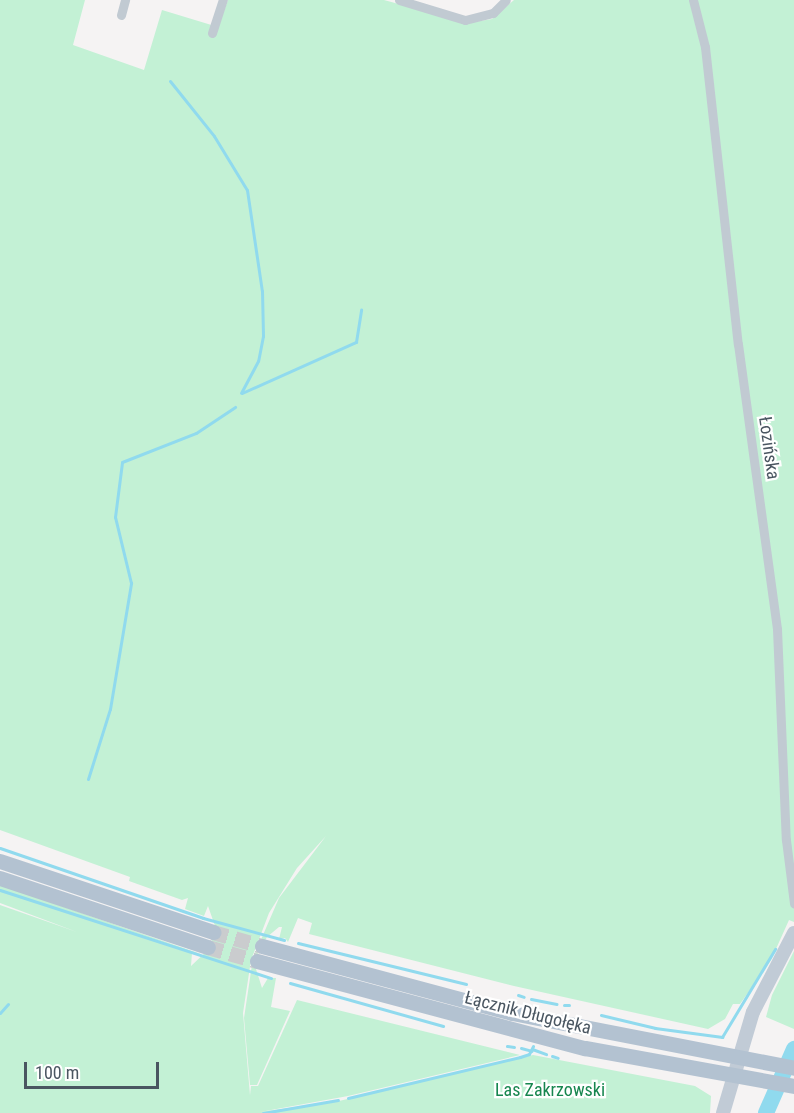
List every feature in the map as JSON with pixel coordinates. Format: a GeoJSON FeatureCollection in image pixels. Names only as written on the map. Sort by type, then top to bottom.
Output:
{"type":"FeatureCollection","features":[{"type":"Feature","properties":{"kind":"main road"},"geometry":{"type":"LineString","coordinates":[[0,861],[213,932]]}},
{"type":"Feature","properties":{"kind":"main road"},"geometry":{"type":"LineString","coordinates":[[0,878],[208,947]]}},
{"type":"Feature","properties":{"kind":"main road","name":"Łącznik Długołęka"},"geometry":{"type":"LineString","coordinates":[[262,946],[512,1013],[737,1059],[794,1068]]}},
{"type":"Feature","properties":{"kind":"main road","name":"Łącznik Długołęka"},"geometry":{"type":"LineString","coordinates":[[257,961],[538,1036],[733,1076],[794,1086]]}},
{"type":"Feature","properties":{"kind":"street"},"geometry":{"type":"LineString","coordinates":[[121,15],[125,0]]}},
{"type":"Feature","properties":{"kind":"street"},"geometry":{"type":"LineString","coordinates":[[212,33],[223,0]]}},
{"type":"Feature","properties":{"kind":"street"},"geometry":{"type":"LineString","coordinates":[[399,0],[465,20],[493,13],[506,0]]}},
{"type":"Feature","properties":{"kind":"street","name":"Łozińska"},"geometry":{"type":"LineString","coordinates":[[693,0],[705,47],[738,344],[777,629],[786,840],[794,903]]}},
{"type":"Feature","properties":{"kind":"street"},"geometry":{"type":"LineString","coordinates":[[723,1113],[737,1059],[753,1011],[794,933]]}},
{"type":"Feature","properties":{"kind":"green space","name":"Las Zakrzowski"},"geometry":{"type":"Polygon","coordinates":[[[0,0],[85,0],[73,45],[144,70],[162,10],[218,27],[228,0],[384,0],[468,23],[492,19],[514,0],[794,0],[794,922],[789,920],[771,960],[740,1004],[733,1004],[725,1019],[708,1029],[514,986],[309,934],[312,923],[298,918],[288,942],[285,938],[279,939],[282,927],[279,927],[267,937],[257,955],[256,969],[262,988],[268,978],[276,978],[271,1007],[290,1011],[257,1085],[250,1085],[244,1018],[253,958],[279,898],[326,836],[297,868],[269,913],[251,960],[243,1013],[250,1095],[251,1086],[258,1086],[297,1000],[520,1055],[348,1096],[260,1112],[339,1101],[533,1055],[695,1086],[711,1096],[710,1113],[0,1113],[0,905],[77,932],[0,903],[0,885],[201,954],[192,953],[191,966],[210,948],[215,926],[208,906],[204,916],[185,909],[188,898],[182,900],[129,881],[130,877],[0,830],[0,0]]]}},
{"type":"Feature","properties":{"kind":"green space"},"geometry":{"type":"Polygon","coordinates":[[[794,951],[794,1029],[766,1017],[772,995],[794,951]]]}},
{"type":"Feature","properties":{"kind":"waterway"},"geometry":{"type":"LineString","coordinates":[[170,81],[214,136],[247,190],[262,291],[263,336],[258,361],[241,393]]}},
{"type":"Feature","properties":{"kind":"waterway"},"geometry":{"type":"LineString","coordinates":[[242,393],[356,342],[361,309]]}},
{"type":"Feature","properties":{"kind":"waterway"},"geometry":{"type":"LineString","coordinates":[[88,779],[110,709],[131,583],[115,517],[122,462],[196,433],[235,407]]}},
{"type":"Feature","properties":{"kind":"waterway"},"geometry":{"type":"LineString","coordinates":[[0,848],[203,918],[284,940]]}},
{"type":"Feature","properties":{"kind":"waterway"},"geometry":{"type":"LineString","coordinates":[[0,890],[271,978]]}},
{"type":"Feature","properties":{"kind":"waterway"},"geometry":{"type":"LineString","coordinates":[[298,943],[466,984]]}},
{"type":"Feature","properties":{"kind":"waterway"},"geometry":{"type":"LineString","coordinates":[[601,1015],[655,1028],[722,1037],[775,949]]}},
{"type":"Feature","properties":{"kind":"waterway"},"geometry":{"type":"LineString","coordinates":[[290,983],[443,1026]]}},
{"type":"Feature","properties":{"kind":"waterway"},"geometry":{"type":"LineString","coordinates":[[518,995],[524,997]]}},
{"type":"Feature","properties":{"kind":"waterway"},"geometry":{"type":"LineString","coordinates":[[531,999],[557,1004]]}},
{"type":"Feature","properties":{"kind":"waterway"},"geometry":{"type":"LineString","coordinates":[[0,1013],[8,1004]]}},
{"type":"Feature","properties":{"kind":"waterway"},"geometry":{"type":"LineString","coordinates":[[564,1005],[569,1005]]}},
{"type":"Feature","properties":{"kind":"waterway"},"geometry":{"type":"LineString","coordinates":[[507,1046],[514,1047]]}},
{"type":"Feature","properties":{"kind":"waterway"},"geometry":{"type":"LineString","coordinates":[[348,1098],[520,1057],[529,1054],[533,1046]]}},
{"type":"Feature","properties":{"kind":"waterway"},"geometry":{"type":"LineString","coordinates":[[521,1048],[532,1051]]}},
{"type":"Feature","properties":{"kind":"waterway"},"geometry":{"type":"LineString","coordinates":[[532,1049],[546,1054]]}},
{"type":"Feature","properties":{"kind":"waterway"},"geometry":{"type":"LineString","coordinates":[[766,1113],[794,1049]]}},
{"type":"Feature","properties":{"kind":"waterway"},"geometry":{"type":"LineString","coordinates":[[552,1056],[558,1058]]}},
{"type":"Feature","properties":{"kind":"waterway"},"geometry":{"type":"LineString","coordinates":[[263,1113],[338,1100]]}},
{"type":"Feature","properties":{"kind":"tunnel"},"geometry":{"type":"LineString","coordinates":[[213,932],[262,946]]}},
{"type":"Feature","properties":{"kind":"tunnel"},"geometry":{"type":"LineString","coordinates":[[208,947],[257,961]]}}]}
